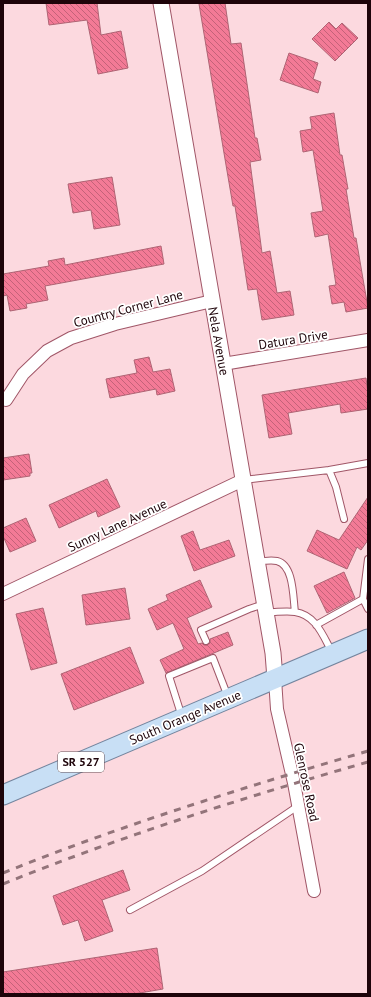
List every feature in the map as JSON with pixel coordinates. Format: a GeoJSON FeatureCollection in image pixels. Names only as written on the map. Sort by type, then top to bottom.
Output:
{"type":"FeatureCollection","features":[{"type":"Feature","properties":{"kind":"main road","name":"South Orange Avenue"},"geometry":{"type":"LineString","coordinates":[[3,795],[368,640]]}},
{"type":"Feature","properties":{"kind":"street","name":"Nela Avenue"},"geometry":{"type":"LineString","coordinates":[[161,3],[273,653],[274,679]]}},
{"type":"Feature","properties":{"kind":"street","name":"Country Corner Lane"},"geometry":{"type":"LineString","coordinates":[[6,400],[23,374],[47,351],[71,338],[115,324],[212,301]]}},
{"type":"Feature","properties":{"kind":"street","name":"Datura Drive"},"geometry":{"type":"LineString","coordinates":[[223,364],[368,340]]}},
{"type":"Feature","properties":{"kind":"street","name":"Sunny Lane Avenue"},"geometry":{"type":"LineString","coordinates":[[3,594],[243,480]]}},
{"type":"Feature","properties":{"kind":"street","name":"Glenrose Road"},"geometry":{"type":"LineString","coordinates":[[274,679],[277,709],[298,806],[314,891]]}},
{"type":"Feature","properties":{"kind":"lane"},"geometry":{"type":"LineString","coordinates":[[243,480],[329,470],[368,463]]}},
{"type":"Feature","properties":{"kind":"lane"},"geometry":{"type":"LineString","coordinates":[[329,470],[336,487],[344,519]]}},
{"type":"Feature","properties":{"kind":"lane"},"geometry":{"type":"LineString","coordinates":[[368,559],[363,599],[368,609]]}},
{"type":"Feature","properties":{"kind":"lane"},"geometry":{"type":"LineString","coordinates":[[257,562],[278,561],[286,567],[291,576],[295,612]]}},
{"type":"Feature","properties":{"kind":"lane"},"geometry":{"type":"LineString","coordinates":[[316,625],[363,599]]}},
{"type":"Feature","properties":{"kind":"lane"},"geometry":{"type":"LineString","coordinates":[[206,641],[202,630],[249,609],[295,612],[312,619],[320,629],[333,654]]}},
{"type":"Feature","properties":{"kind":"lane"},"geometry":{"type":"LineString","coordinates":[[183,718],[169,676],[212,657],[229,699]]}},
{"type":"Feature","properties":{"kind":"lane"},"geometry":{"type":"LineString","coordinates":[[130,910],[202,871],[298,806]]}},
{"type":"Feature","properties":{"kind":"building"},"geometry":{"type":"Polygon","coordinates":[[[46,3],[97,3],[101,35],[121,31],[128,68],[98,74],[87,20],[49,25],[46,3]]]}},
{"type":"Feature","properties":{"kind":"building"},"geometry":{"type":"Polygon","coordinates":[[[225,3],[231,44],[241,43],[255,138],[257,138],[261,160],[250,162],[262,253],[270,251],[277,293],[290,291],[294,315],[262,320],[257,289],[248,290],[235,206],[233,206],[199,4],[225,3]]]}},
{"type":"Feature","properties":{"kind":"building"},"geometry":{"type":"Polygon","coordinates":[[[329,22],[336,29],[342,23],[358,38],[335,61],[312,39],[329,22]]]}},
{"type":"Feature","properties":{"kind":"building"},"geometry":{"type":"Polygon","coordinates":[[[289,53],[318,63],[313,79],[321,82],[318,93],[280,80],[289,53]]]}},
{"type":"Feature","properties":{"kind":"building"},"geometry":{"type":"Polygon","coordinates":[[[334,113],[340,155],[342,155],[348,189],[346,189],[354,238],[356,238],[368,308],[346,312],[344,302],[332,304],[329,286],[336,285],[328,234],[315,237],[311,213],[323,211],[313,150],[303,152],[300,131],[312,129],[310,117],[334,113]]]}},
{"type":"Feature","properties":{"kind":"building"},"geometry":{"type":"Polygon","coordinates":[[[112,177],[120,225],[94,229],[91,210],[73,213],[68,184],[112,177]]]}},
{"type":"Feature","properties":{"kind":"building"},"geometry":{"type":"Polygon","coordinates":[[[161,246],[164,264],[45,286],[48,300],[26,304],[27,308],[10,311],[7,295],[3,296],[3,274],[49,266],[48,261],[64,258],[65,265],[161,246]]]}},
{"type":"Feature","properties":{"kind":"building"},"geometry":{"type":"Polygon","coordinates":[[[149,357],[153,372],[170,369],[175,391],[157,395],[156,389],[110,398],[106,379],[137,373],[134,360],[149,357]]]}},
{"type":"Feature","properties":{"kind":"building"},"geometry":{"type":"Polygon","coordinates":[[[366,378],[368,409],[341,413],[340,404],[288,413],[292,434],[269,438],[262,395],[366,378]]]}},
{"type":"Feature","properties":{"kind":"building"},"geometry":{"type":"Polygon","coordinates":[[[29,454],[32,473],[30,473],[30,476],[3,480],[3,458],[29,454]]]}},
{"type":"Feature","properties":{"kind":"building"},"geometry":{"type":"Polygon","coordinates":[[[107,479],[120,507],[98,517],[96,511],[59,528],[49,505],[107,479]]]}},
{"type":"Feature","properties":{"kind":"building"},"geometry":{"type":"Polygon","coordinates":[[[368,497],[368,540],[361,550],[357,547],[347,569],[307,551],[317,530],[339,540],[368,497]]]}},
{"type":"Feature","properties":{"kind":"building"},"geometry":{"type":"Polygon","coordinates":[[[26,518],[36,541],[10,552],[3,536],[3,528],[26,518]]]}},
{"type":"Feature","properties":{"kind":"building"},"geometry":{"type":"Polygon","coordinates":[[[193,531],[200,550],[229,540],[235,556],[194,571],[181,536],[193,531]]]}},
{"type":"Feature","properties":{"kind":"building"},"geometry":{"type":"Polygon","coordinates":[[[344,572],[355,598],[327,613],[314,586],[344,572]]]}},
{"type":"Feature","properties":{"kind":"building"},"geometry":{"type":"Polygon","coordinates":[[[200,580],[212,607],[187,618],[198,644],[202,643],[207,645],[210,643],[210,639],[228,632],[233,645],[166,673],[160,660],[184,649],[173,623],[157,630],[148,609],[168,600],[166,595],[200,580]]]}},
{"type":"Feature","properties":{"kind":"building"},"geometry":{"type":"Polygon","coordinates":[[[125,588],[130,619],[86,625],[82,595],[125,588]]]}},
{"type":"Feature","properties":{"kind":"building"},"geometry":{"type":"Polygon","coordinates":[[[43,608],[57,663],[31,670],[16,614],[43,608]]]}},
{"type":"Feature","properties":{"kind":"building"},"geometry":{"type":"Polygon","coordinates":[[[130,647],[144,683],[74,710],[61,674],[130,647]]]}},
{"type":"Feature","properties":{"kind":"building"},"geometry":{"type":"Polygon","coordinates":[[[123,870],[130,890],[102,900],[113,931],[85,941],[78,920],[63,925],[53,896],[123,870]]]}},
{"type":"Feature","properties":{"kind":"building"},"geometry":{"type":"Polygon","coordinates":[[[157,948],[163,989],[134,994],[3,994],[3,972],[157,948]]]}},
{"type":"Feature","properties":{"kind":"railway"},"geometry":{"type":"LineString","coordinates":[[3,873],[48,855],[138,823],[276,778],[368,751]]}},
{"type":"Feature","properties":{"kind":"railway"},"geometry":{"type":"LineString","coordinates":[[3,884],[48,866],[184,818],[368,762]]}}]}
